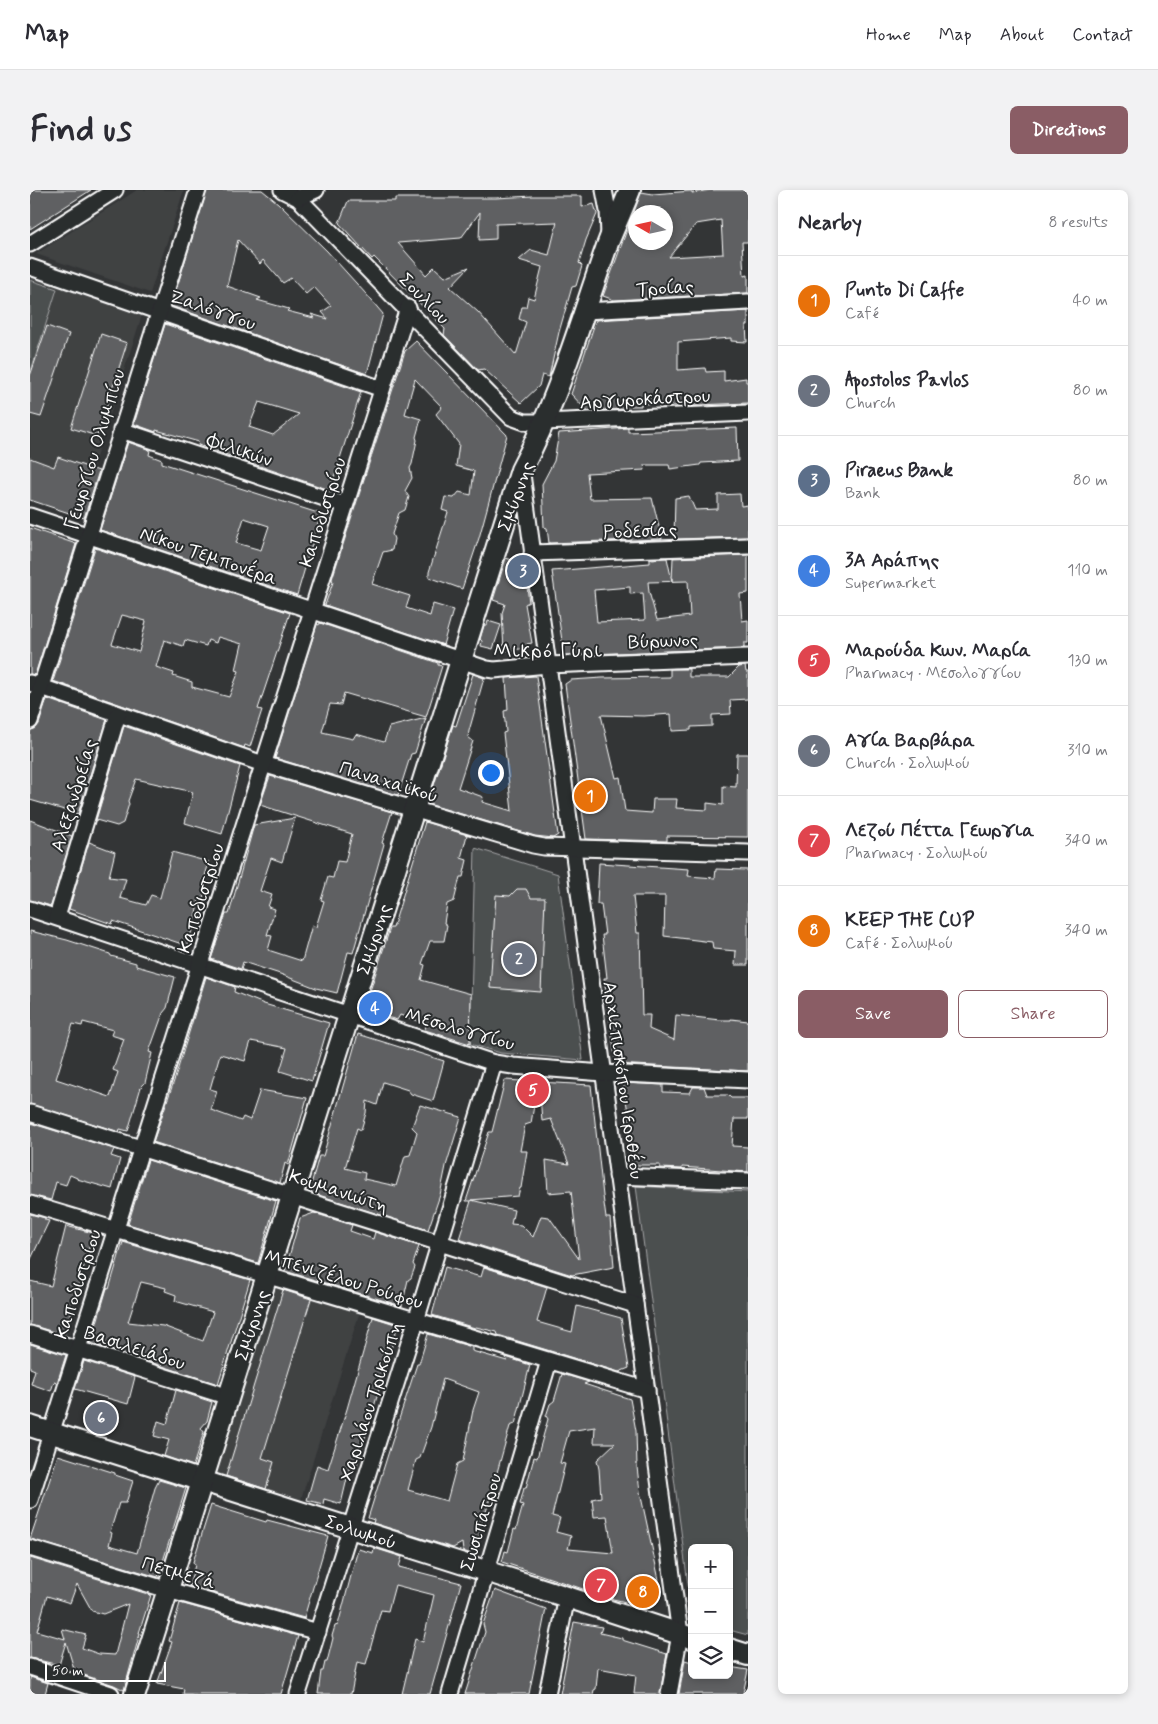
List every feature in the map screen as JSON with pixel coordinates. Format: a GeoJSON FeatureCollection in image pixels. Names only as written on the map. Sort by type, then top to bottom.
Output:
{"type":"FeatureCollection","features":[{"type":"Feature","properties":{"kind":"main road","name":"Σμύρνης"},"geometry":{"type":"LineString","coordinates":[[135,1694],[521,470],[544,422],[609,241],[630,190]]}},
{"type":"Feature","properties":{"kind":"main road","name":"Σολωμού"},"geometry":{"type":"LineString","coordinates":[[30,1426],[686,1636]]}},
{"type":"Feature","properties":{"kind":"main road"},"geometry":{"type":"LineString","coordinates":[[733,1650],[748,1655]]}},
{"type":"Feature","properties":{"kind":"street"},"geometry":{"type":"LineString","coordinates":[[30,244],[115,190]]}},
{"type":"Feature","properties":{"kind":"street","name":"Γεωργίου Ολυμπίου"},"geometry":{"type":"LineString","coordinates":[[30,721],[35,685],[88,535],[198,190]]}},
{"type":"Feature","properties":{"kind":"street","name":"Σουλίου"},"geometry":{"type":"LineString","coordinates":[[282,190],[298,198],[408,308],[511,417],[525,422],[544,422]]}},
{"type":"Feature","properties":{"kind":"street"},"geometry":{"type":"LineString","coordinates":[[298,198],[316,190]]}},
{"type":"Feature","properties":{"kind":"street"},"geometry":{"type":"LineString","coordinates":[[604,190],[608,211],[609,241]]}},
{"type":"Feature","properties":{"kind":"street","name":"Ζαλόγγου"},"geometry":{"type":"LineString","coordinates":[[30,267],[382,388]]}},
{"type":"Feature","properties":{"kind":"street","name":"Τροίας"},"geometry":{"type":"LineString","coordinates":[[585,311],[748,302]]}},
{"type":"Feature","properties":{"kind":"street","name":"Καποδιστρίου"},"geometry":{"type":"LineString","coordinates":[[30,1500],[408,308]]}},
{"type":"Feature","properties":{"kind":"street","name":"Αργυροκάστρου"},"geometry":{"type":"LineString","coordinates":[[544,422],[748,413]]}},
{"type":"Feature","properties":{"kind":"street","name":"Φιλικών"},"geometry":{"type":"LineString","coordinates":[[121,430],[345,505]]}},
{"type":"Feature","properties":{"kind":"street","name":"Αρχιεπισκόπου Ιεροθέου"},"geometry":{"type":"LineString","coordinates":[[521,470],[647,1390],[686,1636],[669,1694]]}},
{"type":"Feature","properties":{"kind":"street","name":"Νίκου Τεμπονέρα"},"geometry":{"type":"LineString","coordinates":[[30,516],[461,660]]}},
{"type":"Feature","properties":{"kind":"street","name":"Ροδεσίας"},"geometry":{"type":"LineString","coordinates":[[532,553],[748,546]]}},
{"type":"Feature","properties":{"kind":"street","name":"Βύρωνος"},"geometry":{"type":"LineString","coordinates":[[461,660],[494,670],[548,665],[748,656]]}},
{"type":"Feature","properties":{"kind":"street","name":"Παναχαϊκού"},"geometry":{"type":"LineString","coordinates":[[35,685],[263,764],[544,848],[748,853]]}},
{"type":"Feature","properties":{"kind":"street","name":"Αλεξανδρείας"},"geometry":{"type":"LineString","coordinates":[[57,917],[118,714]]}},
{"type":"Feature","properties":{"kind":"street","name":"Μεσολογγίου"},"geometry":{"type":"LineString","coordinates":[[30,909],[494,1063],[603,1073],[748,1080]]}},
{"type":"Feature","properties":{"kind":"street","name":"Χαριλάου Τρικούπη"},"geometry":{"type":"LineString","coordinates":[[298,1694],[416,1321],[494,1063]]}},
{"type":"Feature","properties":{"kind":"street","name":"Κουμανιώτη"},"geometry":{"type":"LineString","coordinates":[[30,1113],[635,1304]]}},
{"type":"Feature","properties":{"kind":"street"},"geometry":{"type":"LineString","coordinates":[[617,1176],[748,1181]]}},
{"type":"Feature","properties":{"kind":"street","name":"Μπενιζέλου Ρούφου"},"geometry":{"type":"LineString","coordinates":[[30,1204],[647,1390]]}},
{"type":"Feature","properties":{"kind":"street","name":"Βασιλειάδου"},"geometry":{"type":"LineString","coordinates":[[30,1334],[228,1397]]}},
{"type":"Feature","properties":{"kind":"street","name":"Σωσιπάτρου"},"geometry":{"type":"LineString","coordinates":[[450,1694],[549,1361]]}},
{"type":"Feature","properties":{"kind":"street","name":"Πετμεζά"},"geometry":{"type":"LineString","coordinates":[[30,1548],[168,1590],[318,1632]]}},
{"type":"Feature","properties":{"kind":"street"},"geometry":{"type":"LineString","coordinates":[[547,1694],[567,1597]]}},
{"type":"Feature","properties":{"kind":"street"},"geometry":{"type":"LineString","coordinates":[[30,1667],[111,1694]]}},
{"type":"Feature","properties":{"kind":"shaded area"},"geometry":{"type":"Polygon","coordinates":[[[137,190],[184,190],[150,293],[36,254],[137,190]]]}},
{"type":"Feature","properties":{"kind":"shaded area"},"geometry":{"type":"Polygon","coordinates":[[[30,277],[142,315],[77,516],[30,500],[30,277]]]}},
{"type":"Feature","properties":{"kind":"shaded area"},"geometry":{"type":"Polygon","coordinates":[[[30,280],[57,289],[30,374],[30,280]]]}},
{"type":"Feature","properties":{"kind":"shaded area"},"geometry":{"type":"Polygon","coordinates":[[[475,848],[558,874],[583,1060],[501,1053],[470,1044],[475,848]]]}},
{"type":"Feature","properties":{"kind":"shaded area"},"geometry":{"type":"Polygon","coordinates":[[[636,1186],[748,1192],[748,1635],[733,1631],[733,1544],[688,1544],[688,1585],[636,1186]]]}},
{"type":"Feature","properties":{"kind":"shaded area"},"geometry":{"type":"Polygon","coordinates":[[[272,1282],[360,1311],[300,1502],[212,1477],[272,1282]]]}},
{"type":"Feature","properties":{"kind":"building"},"geometry":{"type":"Polygon","coordinates":[[[30,190],[91,190],[30,229],[30,190]]]}},
{"type":"Feature","properties":{"kind":"building"},"geometry":{"type":"Polygon","coordinates":[[[207,190],[262,190],[327,251],[383,314],[367,374],[171,306],[207,190]],[[238,240],[227,286],[261,298],[257,300],[289,309],[287,311],[314,318],[311,314],[328,319],[322,312],[331,306],[314,287],[306,294],[291,278],[283,283],[263,260],[260,264],[238,240]]]}},
{"type":"Feature","properties":{"kind":"building"},"geometry":{"type":"Polygon","coordinates":[[[711,190],[748,190],[748,242],[742,242],[744,276],[748,275],[748,293],[614,300],[603,296],[628,227],[628,250],[673,250],[673,205],[636,205],[641,192],[653,194],[692,191],[692,193],[711,190]],[[721,220],[696,224],[669,257],[723,254],[721,220]]]}},
{"type":"Feature","properties":{"kind":"building"},"geometry":{"type":"Polygon","coordinates":[[[582,196],[582,207],[594,204],[597,214],[579,263],[582,266],[576,286],[572,287],[549,377],[542,375],[539,386],[521,403],[484,369],[478,370],[444,335],[445,329],[374,257],[372,259],[339,223],[348,201],[395,201],[395,198],[582,196]],[[480,212],[461,238],[398,243],[426,275],[434,267],[445,277],[469,267],[450,287],[478,312],[516,355],[526,322],[519,319],[522,307],[526,307],[528,297],[534,299],[542,267],[519,260],[531,250],[549,255],[557,222],[496,224],[496,239],[479,240],[480,212]]]}},
{"type":"Feature","properties":{"kind":"building"},"geometry":{"type":"Polygon","coordinates":[[[748,311],[748,325],[746,325],[747,342],[731,341],[731,338],[678,342],[678,370],[705,368],[706,372],[724,371],[724,381],[746,378],[746,382],[748,382],[748,403],[672,406],[670,403],[641,404],[641,406],[626,406],[626,409],[587,411],[571,394],[596,320],[748,311]]]}},
{"type":"Feature","properties":{"kind":"building"},"geometry":{"type":"Polygon","coordinates":[[[165,324],[361,392],[330,490],[198,445],[199,442],[156,430],[156,432],[134,424],[165,324]],[[259,402],[249,427],[273,435],[299,414],[259,402]]]}},
{"type":"Feature","properties":{"kind":"building"},"geometry":{"type":"Polygon","coordinates":[[[47,326],[69,334],[41,417],[30,414],[30,376],[47,326]]]}},
{"type":"Feature","properties":{"kind":"building"},"geometry":{"type":"Polygon","coordinates":[[[101,334],[127,343],[97,436],[71,428],[101,334]]]}},
{"type":"Feature","properties":{"kind":"building"},"geometry":{"type":"Polygon","coordinates":[[[416,341],[507,435],[479,538],[462,589],[429,577],[448,512],[442,510],[445,497],[454,498],[459,492],[471,495],[474,471],[456,466],[459,444],[436,414],[442,407],[415,379],[405,414],[421,419],[410,468],[412,478],[405,491],[409,497],[405,510],[399,513],[392,534],[394,539],[392,550],[383,552],[372,584],[410,596],[406,608],[430,616],[433,604],[453,610],[443,645],[325,605],[405,351],[416,341]]]}},
{"type":"Feature","properties":{"kind":"building"},"geometry":{"type":"Polygon","coordinates":[[[628,428],[628,432],[737,428],[738,461],[701,463],[700,465],[670,469],[669,465],[644,465],[645,470],[587,473],[590,499],[652,498],[662,539],[549,543],[547,528],[544,527],[542,484],[554,461],[559,433],[628,428]]]}},
{"type":"Feature","properties":{"kind":"building"},"geometry":{"type":"Polygon","coordinates":[[[128,442],[150,450],[149,455],[162,460],[162,463],[321,514],[297,595],[100,530],[128,442]],[[244,518],[236,543],[261,550],[269,526],[244,518]]]}},
{"type":"Feature","properties":{"kind":"building"},"geometry":{"type":"Polygon","coordinates":[[[58,457],[99,471],[84,518],[30,500],[30,458],[54,467],[58,457]]]}},
{"type":"Feature","properties":{"kind":"building"},"geometry":{"type":"Polygon","coordinates":[[[740,494],[741,506],[748,505],[748,537],[674,539],[675,498],[689,496],[695,510],[718,509],[718,495],[740,494]]]}},
{"type":"Feature","properties":{"kind":"building"},"geometry":{"type":"Polygon","coordinates":[[[30,528],[76,544],[35,675],[30,674],[30,528]]]}},
{"type":"Feature","properties":{"kind":"building"},"geometry":{"type":"Polygon","coordinates":[[[95,548],[290,613],[258,709],[262,710],[250,747],[245,745],[244,748],[53,681],[95,548]],[[122,615],[112,644],[139,652],[146,621],[122,615]],[[218,637],[216,643],[208,640],[206,646],[185,640],[183,646],[164,640],[156,667],[174,673],[173,676],[192,682],[192,687],[229,697],[239,671],[236,670],[242,644],[218,637]]]}},
{"type":"Feature","properties":{"kind":"building"},"geometry":{"type":"Polygon","coordinates":[[[748,555],[748,593],[740,594],[742,621],[748,620],[748,643],[744,643],[744,648],[564,655],[552,571],[650,563],[650,559],[667,558],[672,581],[673,558],[748,555]],[[688,581],[648,582],[657,620],[690,616],[688,581]],[[630,587],[594,590],[597,622],[645,620],[643,593],[630,594],[630,587]]]}},
{"type":"Feature","properties":{"kind":"building"},"geometry":{"type":"Polygon","coordinates":[[[506,558],[524,564],[529,602],[525,604],[532,643],[527,644],[527,648],[504,651],[502,613],[505,604],[493,600],[506,558]]]}},
{"type":"Feature","properties":{"kind":"building"},"geometry":{"type":"Polygon","coordinates":[[[488,621],[501,625],[493,649],[481,646],[482,641],[480,639],[484,625],[487,625],[488,621]]]}},
{"type":"Feature","properties":{"kind":"building"},"geometry":{"type":"Polygon","coordinates":[[[320,623],[442,666],[426,717],[344,693],[341,705],[330,704],[322,732],[353,739],[356,734],[384,742],[389,727],[426,718],[415,753],[411,754],[398,795],[275,758],[317,624],[319,625],[320,623]]]}},
{"type":"Feature","properties":{"kind":"building"},"geometry":{"type":"Polygon","coordinates":[[[745,666],[746,672],[748,672],[748,699],[730,700],[731,714],[712,715],[712,726],[691,727],[691,730],[672,731],[671,714],[644,716],[601,715],[616,778],[620,777],[625,811],[652,813],[653,799],[677,799],[676,808],[707,810],[707,803],[723,805],[723,786],[736,787],[737,754],[748,754],[748,837],[667,836],[667,841],[586,839],[565,684],[571,680],[670,677],[670,669],[689,669],[689,677],[729,677],[739,667],[745,666]]]}},
{"type":"Feature","properties":{"kind":"building"},"geometry":{"type":"Polygon","coordinates":[[[473,674],[484,678],[469,731],[468,737],[473,741],[458,788],[483,797],[482,802],[512,811],[503,733],[506,732],[504,711],[508,710],[506,678],[536,676],[558,835],[553,838],[535,836],[428,804],[453,725],[456,726],[473,674]]]}},
{"type":"Feature","properties":{"kind":"building"},"geometry":{"type":"Polygon","coordinates":[[[47,699],[107,720],[78,814],[30,800],[30,733],[39,724],[47,699]]]}},
{"type":"Feature","properties":{"kind":"building"},"geometry":{"type":"Polygon","coordinates":[[[124,726],[240,766],[222,834],[185,823],[193,792],[136,779],[123,823],[117,826],[96,820],[124,726]]]}},
{"type":"Feature","properties":{"kind":"building"},"geometry":{"type":"Polygon","coordinates":[[[270,776],[392,812],[353,953],[348,952],[337,993],[316,988],[243,962],[241,969],[211,959],[226,914],[229,914],[254,825],[295,818],[282,862],[271,858],[260,891],[272,895],[268,907],[275,909],[267,935],[272,936],[268,950],[302,961],[312,925],[316,927],[324,901],[321,900],[328,877],[333,878],[337,861],[345,862],[352,834],[260,805],[270,776]]]}},
{"type":"Feature","properties":{"kind":"building"},"geometry":{"type":"Polygon","coordinates":[[[30,820],[72,836],[51,906],[30,900],[30,820]]]}},
{"type":"Feature","properties":{"kind":"building"},"geometry":{"type":"Polygon","coordinates":[[[425,822],[467,835],[461,858],[467,860],[463,877],[460,877],[454,901],[447,904],[444,923],[447,925],[444,941],[430,941],[422,964],[425,965],[421,980],[471,994],[470,1044],[425,1030],[426,1024],[400,1015],[397,1020],[364,1010],[390,928],[393,928],[425,822]]]}},
{"type":"Feature","properties":{"kind":"building"},"geometry":{"type":"Polygon","coordinates":[[[89,842],[115,852],[109,877],[126,879],[120,898],[146,905],[151,895],[160,898],[172,852],[209,862],[204,880],[206,886],[203,898],[199,901],[188,946],[113,921],[112,924],[69,909],[89,842]]]}},
{"type":"Feature","properties":{"kind":"building"},"geometry":{"type":"Polygon","coordinates":[[[599,863],[689,869],[688,876],[715,878],[716,869],[748,870],[748,965],[735,965],[736,951],[713,949],[712,942],[664,936],[665,896],[633,896],[637,933],[640,933],[642,1015],[650,1015],[649,1029],[674,1040],[676,1015],[748,1021],[748,1071],[616,1064],[604,978],[607,978],[602,935],[605,935],[601,904],[597,904],[599,863]]]}},
{"type":"Feature","properties":{"kind":"building"},"geometry":{"type":"Polygon","coordinates":[[[517,889],[526,889],[531,898],[545,898],[541,992],[490,988],[496,895],[510,896],[517,889]]]}},
{"type":"Feature","properties":{"kind":"building"},"geometry":{"type":"Polygon","coordinates":[[[30,931],[67,940],[136,963],[136,966],[175,977],[167,1008],[163,1013],[149,1052],[152,1053],[145,1083],[141,1087],[128,1131],[120,1129],[119,1132],[30,1104],[30,931]],[[83,1022],[82,1026],[73,1024],[56,1079],[110,1097],[118,1072],[113,1070],[124,1039],[111,1035],[113,1030],[83,1022]]]}},
{"type":"Feature","properties":{"kind":"building"},"geometry":{"type":"Polygon","coordinates":[[[206,977],[235,987],[234,992],[264,1004],[329,1023],[312,1081],[280,1071],[287,1048],[251,1041],[245,1061],[220,1054],[210,1089],[217,1091],[211,1110],[241,1121],[243,1117],[250,1120],[260,1090],[307,1098],[288,1165],[285,1163],[280,1183],[153,1142],[206,977]]]}},
{"type":"Feature","properties":{"kind":"building"},"geometry":{"type":"Polygon","coordinates":[[[358,1034],[444,1061],[433,1101],[383,1082],[377,1105],[367,1101],[361,1130],[357,1128],[345,1168],[365,1173],[364,1179],[396,1186],[405,1156],[410,1155],[417,1132],[412,1127],[420,1105],[461,1117],[446,1166],[440,1195],[428,1230],[309,1192],[319,1156],[323,1156],[358,1034]]]}},
{"type":"Feature","properties":{"kind":"building"},"geometry":{"type":"Polygon","coordinates":[[[505,1080],[538,1082],[531,1123],[525,1125],[520,1151],[527,1151],[521,1188],[518,1196],[471,1200],[514,1210],[511,1224],[521,1225],[533,1237],[541,1216],[549,1217],[579,1259],[571,1191],[548,1193],[546,1160],[569,1164],[551,1119],[542,1121],[539,1082],[591,1085],[606,1218],[610,1218],[614,1267],[572,1275],[459,1239],[471,1201],[466,1201],[489,1132],[492,1132],[505,1080]]]}},
{"type":"Feature","properties":{"kind":"building"},"geometry":{"type":"Polygon","coordinates":[[[623,1083],[663,1085],[663,1092],[690,1093],[693,1087],[704,1087],[707,1095],[728,1095],[731,1098],[748,1098],[748,1119],[734,1119],[732,1146],[748,1147],[748,1172],[682,1167],[682,1169],[660,1168],[660,1165],[633,1165],[623,1083]]]}},
{"type":"Feature","properties":{"kind":"building"},"geometry":{"type":"Polygon","coordinates":[[[30,1123],[114,1149],[111,1156],[120,1159],[112,1189],[77,1179],[70,1175],[66,1185],[56,1182],[51,1200],[30,1195],[30,1123]]]}},
{"type":"Feature","properties":{"kind":"building"},"geometry":{"type":"Polygon","coordinates":[[[148,1160],[276,1201],[258,1263],[128,1224],[148,1160]]]}},
{"type":"Feature","properties":{"kind":"building"},"geometry":{"type":"Polygon","coordinates":[[[314,1213],[352,1225],[350,1231],[373,1239],[375,1232],[419,1246],[413,1264],[415,1267],[411,1278],[408,1280],[402,1306],[285,1271],[300,1218],[314,1213]]]}},
{"type":"Feature","properties":{"kind":"building"},"geometry":{"type":"Polygon","coordinates":[[[30,1214],[49,1221],[30,1261],[30,1214]]]}},
{"type":"Feature","properties":{"kind":"building"},"geometry":{"type":"Polygon","coordinates":[[[66,1226],[93,1233],[66,1332],[63,1335],[30,1325],[30,1281],[51,1286],[66,1226]]]}},
{"type":"Feature","properties":{"kind":"building"},"geometry":{"type":"Polygon","coordinates":[[[123,1242],[250,1280],[218,1384],[91,1343],[107,1288],[109,1289],[123,1242]],[[141,1282],[128,1322],[163,1326],[203,1341],[213,1312],[175,1301],[176,1295],[165,1291],[166,1288],[141,1282]]]}},
{"type":"Feature","properties":{"kind":"building"},"geometry":{"type":"Polygon","coordinates":[[[445,1267],[481,1277],[484,1267],[547,1287],[537,1322],[572,1332],[577,1306],[621,1318],[629,1368],[619,1372],[498,1335],[497,1332],[475,1328],[432,1315],[445,1267]]]}},
{"type":"Feature","properties":{"kind":"building"},"geometry":{"type":"Polygon","coordinates":[[[283,1290],[311,1299],[262,1458],[274,1462],[266,1489],[226,1476],[283,1290]]]}},
{"type":"Feature","properties":{"kind":"building"},"geometry":{"type":"Polygon","coordinates":[[[373,1317],[398,1325],[356,1468],[350,1466],[341,1504],[324,1499],[323,1504],[307,1500],[317,1465],[328,1469],[373,1317]]]}},
{"type":"Feature","properties":{"kind":"building"},"geometry":{"type":"Polygon","coordinates":[[[428,1334],[472,1347],[472,1351],[507,1361],[506,1357],[530,1365],[515,1424],[510,1426],[474,1555],[463,1551],[462,1543],[453,1548],[373,1523],[374,1520],[368,1518],[417,1364],[419,1364],[428,1334]],[[443,1379],[431,1427],[420,1458],[416,1460],[408,1490],[447,1501],[457,1464],[463,1461],[473,1410],[479,1392],[443,1379]]]}},
{"type":"Feature","properties":{"kind":"building"},"geometry":{"type":"Polygon","coordinates":[[[30,1344],[66,1355],[57,1383],[54,1382],[51,1391],[31,1384],[35,1370],[30,1368],[30,1344]]]}},
{"type":"Feature","properties":{"kind":"building"},"geometry":{"type":"Polygon","coordinates":[[[84,1361],[135,1377],[128,1404],[75,1389],[84,1361]]]}},
{"type":"Feature","properties":{"kind":"building"},"geometry":{"type":"Polygon","coordinates":[[[562,1374],[589,1382],[584,1384],[630,1399],[636,1431],[640,1492],[659,1580],[653,1583],[656,1596],[654,1601],[647,1607],[613,1599],[502,1562],[505,1551],[508,1552],[514,1529],[516,1530],[523,1505],[520,1504],[524,1488],[526,1488],[534,1457],[537,1458],[548,1419],[546,1416],[550,1404],[554,1401],[562,1374]],[[595,1427],[569,1431],[560,1463],[565,1464],[552,1516],[560,1518],[556,1532],[571,1536],[568,1549],[613,1553],[607,1516],[594,1517],[592,1499],[601,1497],[597,1460],[615,1443],[594,1443],[595,1427]]]}},
{"type":"Feature","properties":{"kind":"building"},"geometry":{"type":"Polygon","coordinates":[[[176,1390],[212,1402],[207,1421],[201,1428],[204,1432],[193,1466],[164,1456],[169,1440],[154,1436],[158,1421],[167,1424],[176,1390]]]}},
{"type":"Feature","properties":{"kind":"building"},"geometry":{"type":"Polygon","coordinates":[[[58,1455],[115,1473],[115,1475],[133,1481],[126,1503],[119,1503],[110,1532],[112,1533],[109,1545],[137,1553],[155,1488],[159,1480],[186,1488],[158,1577],[30,1539],[58,1455]]]}},
{"type":"Feature","properties":{"kind":"building"},"geometry":{"type":"Polygon","coordinates":[[[211,1505],[266,1522],[267,1520],[328,1536],[304,1618],[189,1586],[195,1565],[193,1562],[211,1505]]]}},
{"type":"Feature","properties":{"kind":"building"},"geometry":{"type":"Polygon","coordinates":[[[374,1548],[402,1557],[399,1567],[461,1583],[430,1694],[402,1694],[415,1639],[423,1642],[434,1595],[395,1585],[388,1611],[381,1610],[366,1664],[357,1662],[351,1694],[318,1694],[321,1671],[323,1671],[325,1662],[327,1662],[332,1636],[335,1626],[338,1625],[358,1549],[373,1553],[374,1548]]]}},
{"type":"Feature","properties":{"kind":"building"},"geometry":{"type":"Polygon","coordinates":[[[30,1558],[151,1595],[124,1690],[75,1672],[66,1642],[59,1665],[30,1658],[30,1558]],[[77,1584],[70,1603],[47,1596],[37,1631],[65,1639],[62,1629],[86,1635],[82,1648],[99,1654],[115,1655],[128,1604],[103,1614],[92,1611],[77,1584]]]}},
{"type":"Feature","properties":{"kind":"building"},"geometry":{"type":"Polygon","coordinates":[[[495,1590],[546,1609],[529,1694],[465,1694],[485,1632],[483,1624],[495,1590]]]}},
{"type":"Feature","properties":{"kind":"building"},"geometry":{"type":"Polygon","coordinates":[[[180,1603],[298,1636],[281,1694],[183,1694],[184,1689],[157,1684],[172,1642],[169,1641],[180,1603]]]}},
{"type":"Feature","properties":{"kind":"building"},"geometry":{"type":"Polygon","coordinates":[[[574,1622],[602,1627],[600,1633],[622,1638],[622,1640],[667,1654],[660,1694],[634,1694],[636,1675],[598,1668],[596,1689],[593,1694],[560,1694],[574,1622]]]}},
{"type":"Feature","properties":{"kind":"building"},"geometry":{"type":"Polygon","coordinates":[[[685,1660],[688,1661],[688,1679],[733,1679],[733,1668],[748,1670],[743,1694],[679,1694],[685,1660]]]}},
{"type":"Feature","properties":{"kind":"building"},"geometry":{"type":"Polygon","coordinates":[[[30,1677],[48,1683],[45,1694],[30,1694],[30,1677]]]}},
{"type":"Feature","properties":{"kind":"place","name":"Piraeus Bank"},"geometry":{"type":"Point","coordinates":[523,571]}},
{"type":"Feature","properties":{"kind":"place","name":"Punto Di Caffe"},"geometry":{"type":"Point","coordinates":[590,796]}},
{"type":"Feature","properties":{"kind":"place","name":"Apostolos Pavlos"},"geometry":{"type":"Point","coordinates":[519,959]}},
{"type":"Feature","properties":{"kind":"place","name":"3Α Αράπης"},"geometry":{"type":"Point","coordinates":[375,1008]}},
{"type":"Feature","properties":{"kind":"place","name":"Μαρούδα Κων. Μαρία"},"geometry":{"type":"Point","coordinates":[533,1090]}},
{"type":"Feature","properties":{"kind":"place","name":"Αγία Βαρβάρα"},"geometry":{"type":"Point","coordinates":[101,1418]}},
{"type":"Feature","properties":{"kind":"place","name":"Λεζού Πέττα Γεωργια"},"geometry":{"type":"Point","coordinates":[601,1585]}},
{"type":"Feature","properties":{"kind":"place","name":"KEEP THE CUP"},"geometry":{"type":"Point","coordinates":[643,1592]}},
{"type":"Feature","properties":{"kind":"district","name":"Μικρό Γύρι"},"geometry":{"type":"Point","coordinates":[548,650]}}]}
